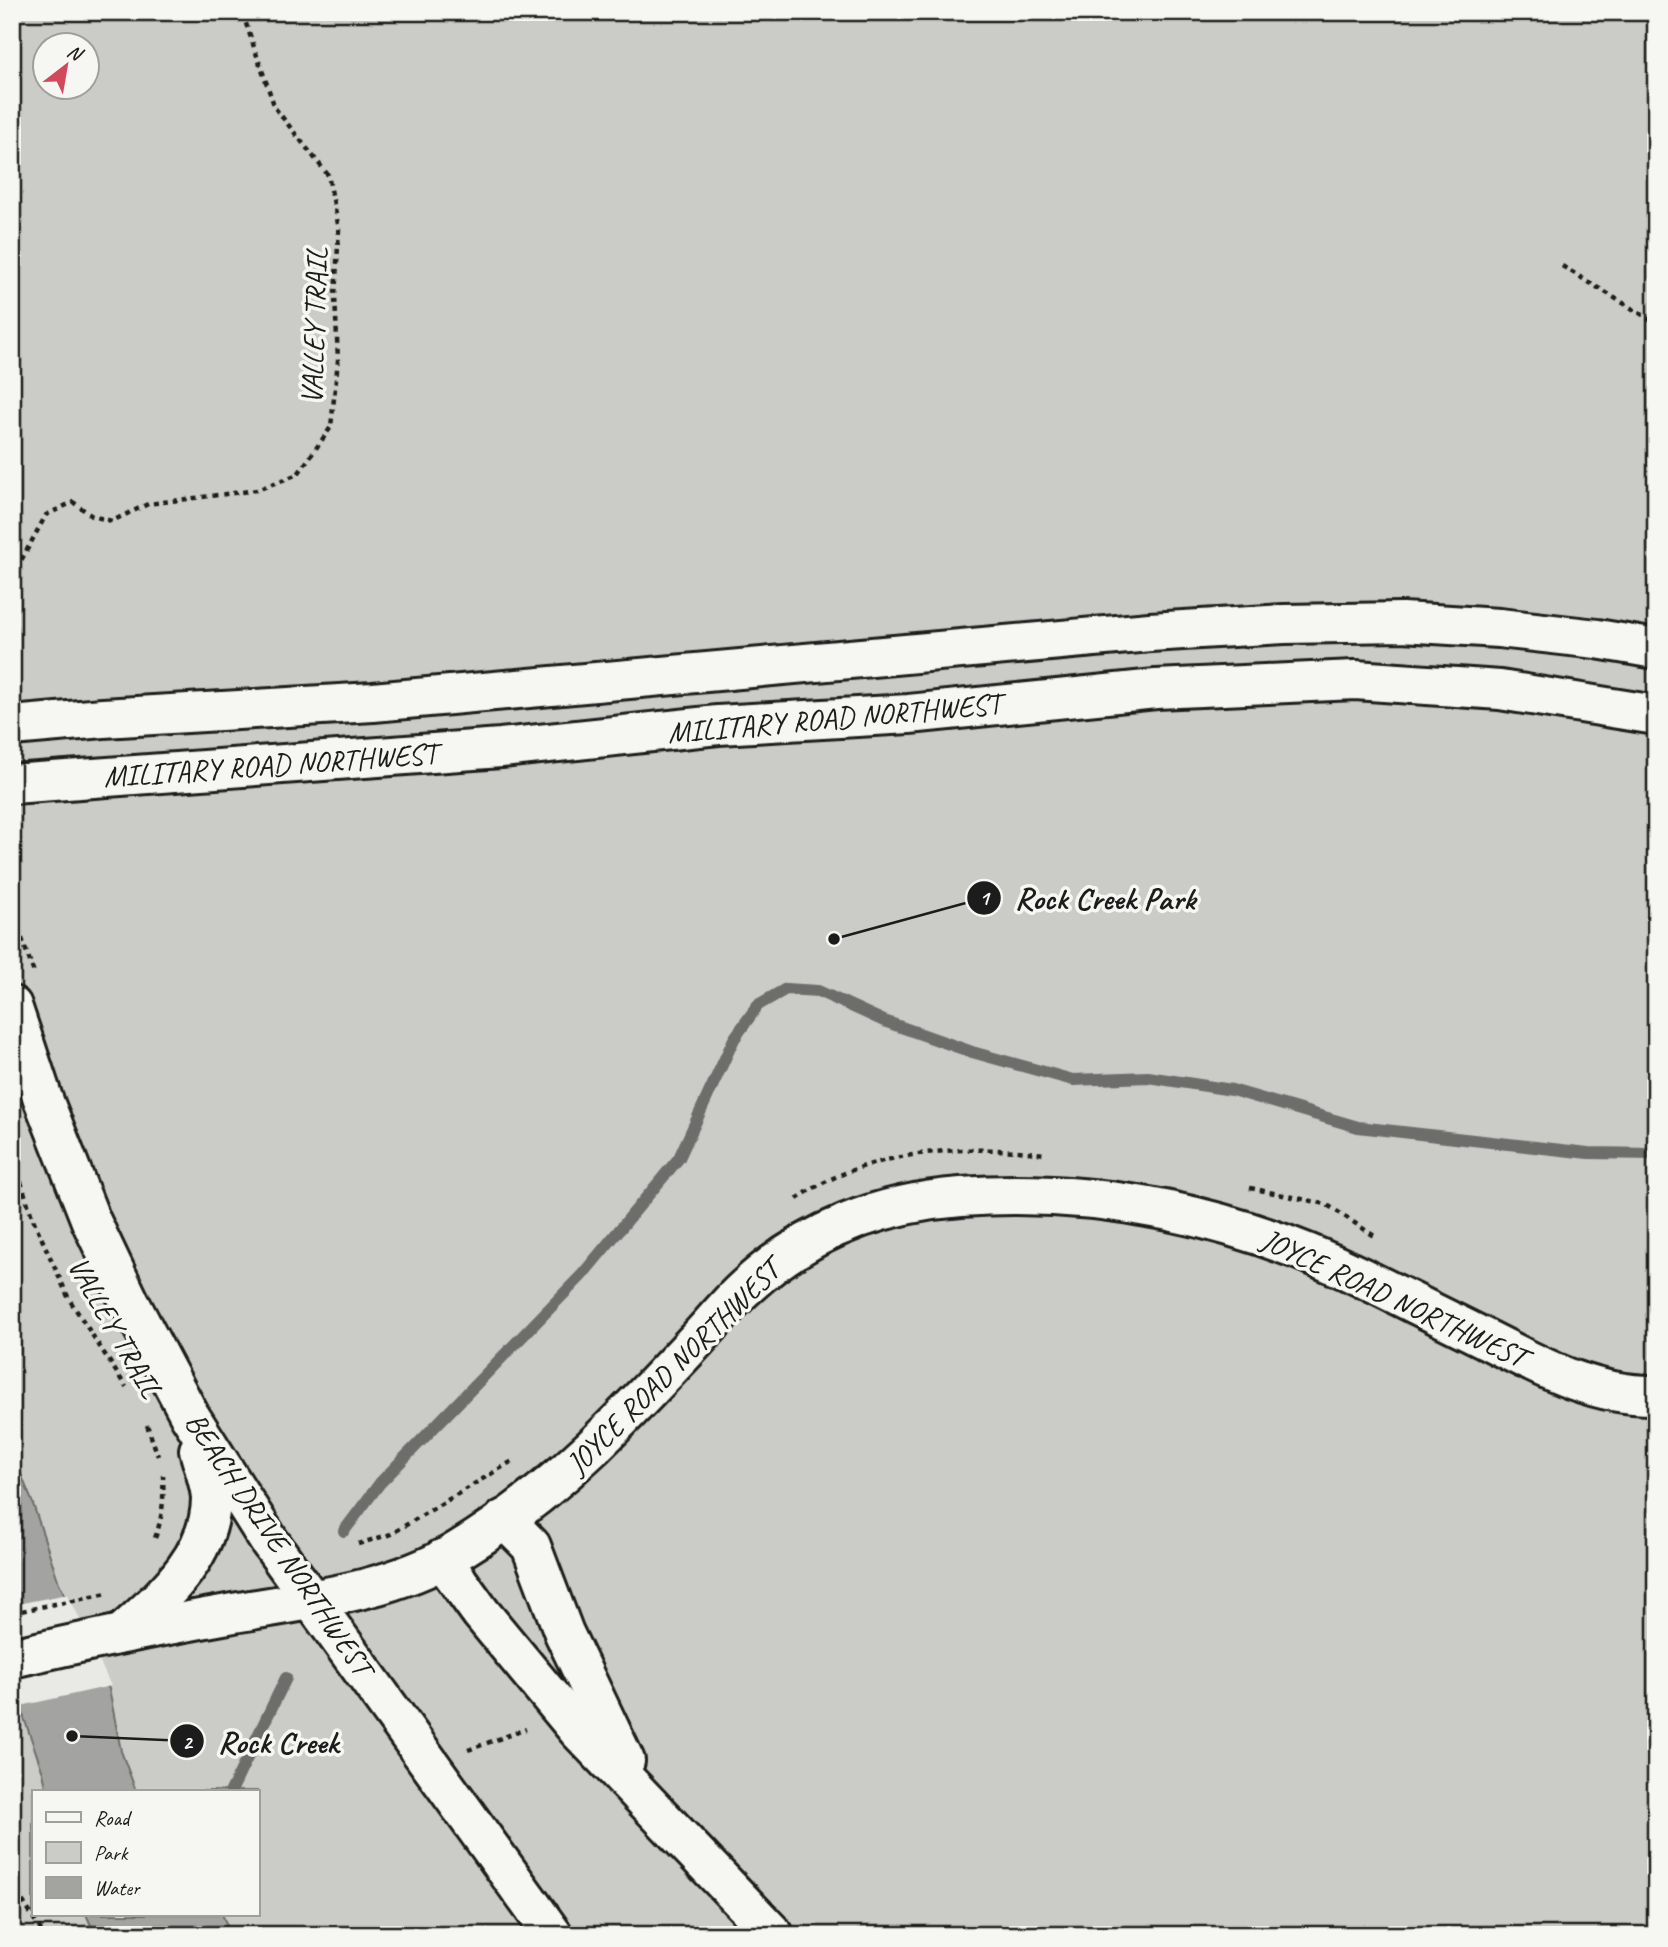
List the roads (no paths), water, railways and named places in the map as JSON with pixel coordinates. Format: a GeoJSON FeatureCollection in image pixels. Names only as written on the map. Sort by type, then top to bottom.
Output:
{"type":"FeatureCollection","features":[{"type":"Feature","properties":{"kind":"street","name":"MILITARY ROAD NORTHWEST"},"geometry":{"type":"LineString","coordinates":[[12,726],[373,702],[1150,632],[1284,624],[1402,622],[1499,628],[1656,649]]}},
{"type":"Feature","properties":{"kind":"street","name":"MILITARY ROAD NORTHWEST"},"geometry":{"type":"LineString","coordinates":[[12,784],[501,748],[718,725],[909,714],[1156,689],[1355,680],[1500,690],[1656,715]]}},
{"type":"Feature","properties":{"kind":"street","name":"BEACH DRIVE NORTHWEST"},"geometry":{"type":"LineString","coordinates":[[12,1006],[43,1099],[91,1220],[130,1303],[190,1416],[269,1541],[553,1935]]}},
{"type":"Feature","properties":{"kind":"street","name":"JOYCE ROAD NORTHWEST"},"geometry":{"type":"LineString","coordinates":[[12,1658],[124,1632],[313,1601],[387,1581],[442,1559],[536,1499],[589,1452],[734,1298],[785,1255],[844,1223],[886,1209],[929,1200],[989,1195],[1079,1197],[1168,1209],[1226,1224],[1301,1250],[1356,1274],[1562,1376],[1604,1391],[1656,1395]]}},
{"type":"Feature","properties":{"kind":"street"},"geometry":{"type":"LineString","coordinates":[[124,1632],[166,1594],[192,1559],[208,1525],[211,1496],[190,1416]]}},
{"type":"Feature","properties":{"kind":"street"},"geometry":{"type":"LineString","coordinates":[[504,1518],[531,1546],[564,1633],[606,1726],[643,1797]]}},
{"type":"Feature","properties":{"kind":"street"},"geometry":{"type":"LineString","coordinates":[[442,1559],[481,1613],[577,1729],[774,1935]]}},
{"type":"Feature","properties":{"kind":"water"},"geometry":{"type":"Polygon","coordinates":[[[12,1452],[32,1501],[59,1583],[109,1689],[121,1751],[136,1790],[47,1790],[12,1683],[12,1452]]]}},
{"type":"Feature","properties":{"kind":"water"},"geometry":{"type":"Polygon","coordinates":[[[87,1916],[223,1916],[231,1935],[95,1935],[87,1916]]]}},
{"type":"Feature","properties":{"kind":"waterway"},"geometry":{"type":"LineString","coordinates":[[344,1531],[380,1483],[582,1275],[679,1158],[734,1039],[758,1005],[786,989],[818,991],[884,1021],[972,1052],[1073,1080],[1148,1077],[1232,1090],[1358,1127],[1588,1153],[1656,1154]]}},
{"type":"Feature","properties":{"kind":"waterway"},"geometry":{"type":"LineString","coordinates":[[231,1790],[286,1678]]}},
{"type":"Feature","properties":{"kind":"place","name":"Rock Creek Park"},"geometry":{"type":"Point","coordinates":[834,939]}},
{"type":"Feature","properties":{"kind":"place","name":"Rock Creek"},"geometry":{"type":"Point","coordinates":[72,1736]}}]}
